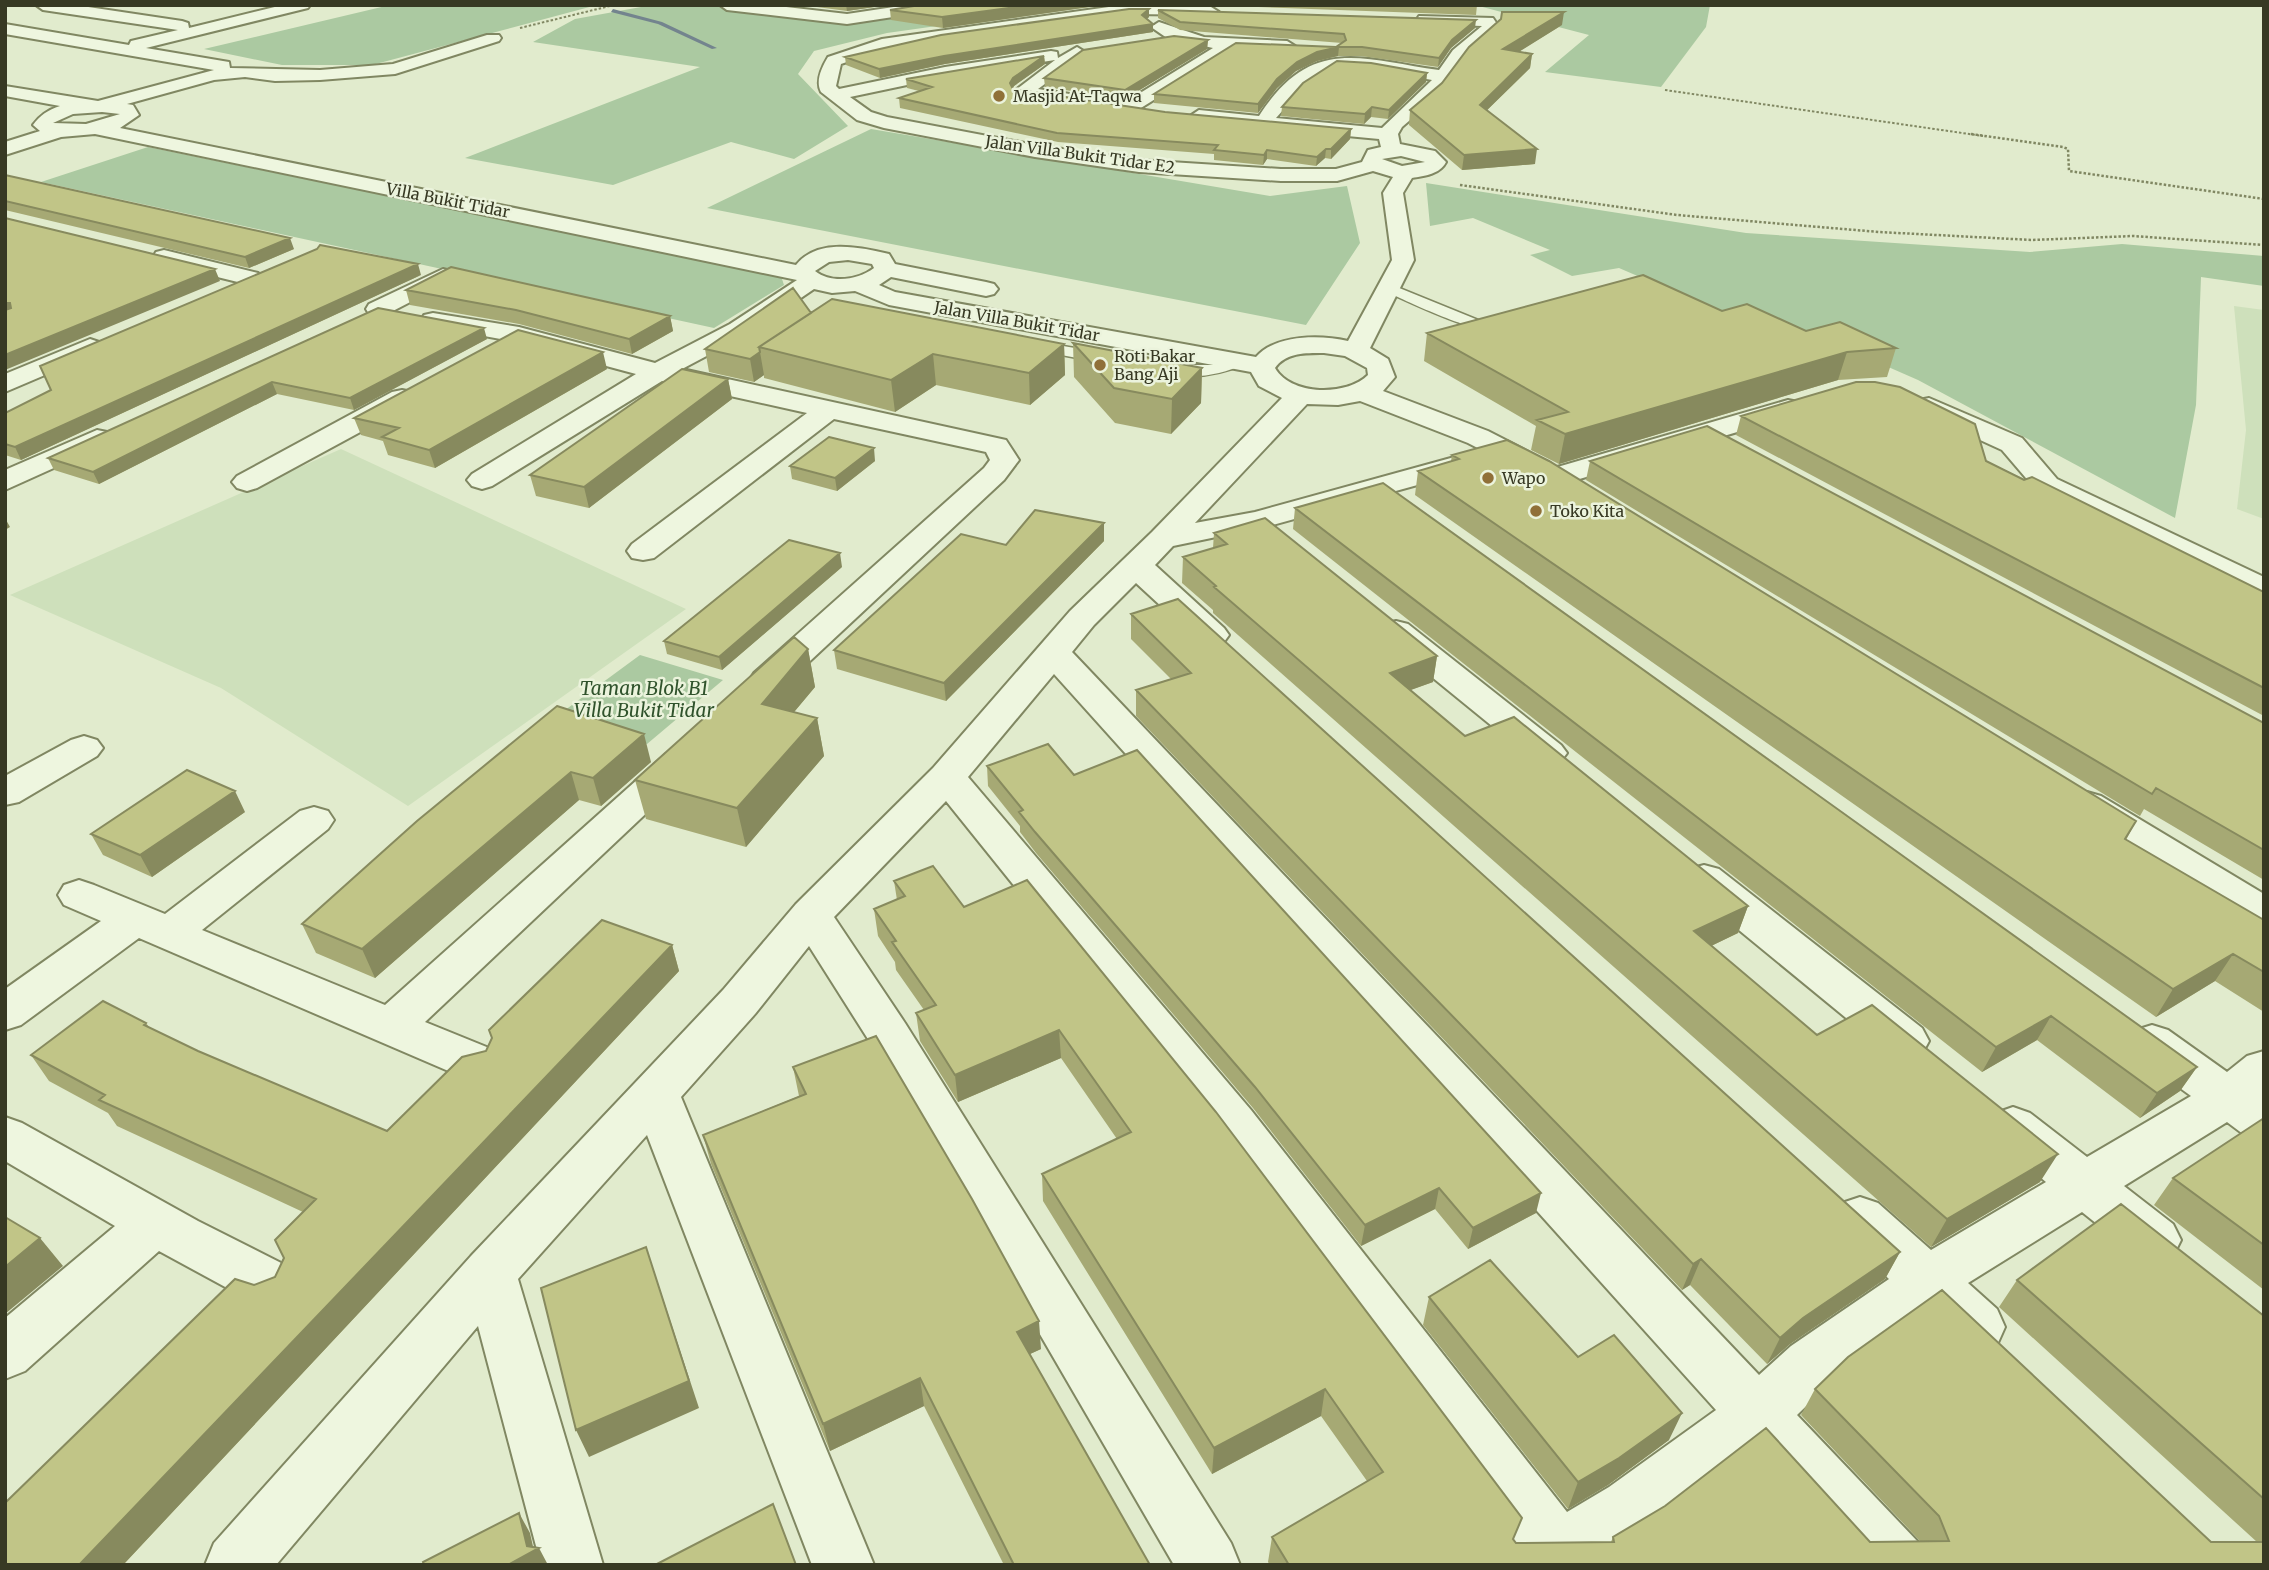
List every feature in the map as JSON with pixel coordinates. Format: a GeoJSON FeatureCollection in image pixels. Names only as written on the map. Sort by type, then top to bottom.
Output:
{"type":"FeatureCollection","features":[{"type":"Feature","properties":{"kind":"street"},"geometry":{"type":"LineString","coordinates":[[121,48],[303,5]]}},
{"type":"Feature","properties":{"kind":"street"},"geometry":{"type":"LineString","coordinates":[[727,5],[847,19],[939,5]]}},
{"type":"Feature","properties":{"kind":"street"},"geometry":{"type":"LineString","coordinates":[[1419,172],[1374,165],[1371,158],[1390,142],[1394,124],[1433,90],[1459,54],[1491,27],[1487,21],[1443,5]]}},
{"type":"Feature","properties":{"kind":"street"},"geometry":{"type":"LineString","coordinates":[[231,7],[270,13]]}},
{"type":"Feature","properties":{"kind":"street"},"geometry":{"type":"LineString","coordinates":[[1007,88],[1083,51],[945,72],[834,95],[827,88],[828,75],[834,61],[882,44],[1129,9],[1225,12]]}},
{"type":"Feature","properties":{"kind":"street"},"geometry":{"type":"LineString","coordinates":[[1129,9],[1174,37]]}},
{"type":"Feature","properties":{"kind":"street"},"geometry":{"type":"LineString","coordinates":[[30,14],[201,29]]}},
{"type":"Feature","properties":{"kind":"street"},"geometry":{"type":"LineString","coordinates":[[30,14],[121,48],[219,65],[248,76]]}},
{"type":"Feature","properties":{"kind":"street"},"geometry":{"type":"LineString","coordinates":[[1404,18],[1487,21]]}},
{"type":"Feature","properties":{"kind":"street"},"geometry":{"type":"LineString","coordinates":[[1154,40],[1174,37],[1325,51],[1384,49]]}},
{"type":"Feature","properties":{"kind":"street"},"geometry":{"type":"LineString","coordinates":[[95,114],[189,80],[395,69],[493,38]]}},
{"type":"Feature","properties":{"kind":"street"},"geometry":{"type":"LineString","coordinates":[[1154,111],[1123,106],[1232,44]]}},
{"type":"Feature","properties":{"kind":"street"},"geometry":{"type":"LineString","coordinates":[[1325,51],[1442,76]]}},
{"type":"Feature","properties":{"kind":"street"},"geometry":{"type":"LineString","coordinates":[[1265,121],[1289,92],[1309,75],[1325,51]]}},
{"type":"Feature","properties":{"kind":"street"},"geometry":{"type":"LineString","coordinates":[[1438,52],[1459,54]]}},
{"type":"Feature","properties":{"kind":"street"},"geometry":{"type":"LineString","coordinates":[[945,72],[1007,88],[1089,101]]}},
{"type":"Feature","properties":{"kind":"street"},"geometry":{"type":"LineString","coordinates":[[5,135],[45,122],[95,114],[126,114],[193,90],[248,76]]}},
{"type":"Feature","properties":{"kind":"street","name":"Villa Bukit Tidar"},"geometry":{"type":"LineString","coordinates":[[5,90],[95,114],[812,270]]}},
{"type":"Feature","properties":{"kind":"street","name":"Jalan Villa Bukit Tidar E2"},"geometry":{"type":"LineString","coordinates":[[834,95],[864,116],[884,122],[1035,151],[1139,166],[1281,175],[1326,175],[1347,174],[1374,165]]}},
{"type":"Feature","properties":{"kind":"street","name":"Villa Bukit Tidar"},"geometry":{"type":"LineString","coordinates":[[126,114],[812,270]]}},
{"type":"Feature","properties":{"kind":"street"},"geometry":{"type":"LineString","coordinates":[[1179,114],[1265,121],[1390,142],[1433,158],[1435,165],[1393,189],[1403,260],[1356,351]]}},
{"type":"Feature","properties":{"kind":"street"},"geometry":{"type":"LineString","coordinates":[[5,149],[45,122]]}},
{"type":"Feature","properties":{"kind":"street"},"geometry":{"type":"LineString","coordinates":[[141,252],[250,278]]}},
{"type":"Feature","properties":{"kind":"street","name":"Jalan Villa Bukit Tidar"},"geometry":{"type":"LineString","coordinates":[[812,270],[848,253],[881,259],[886,268],[1007,294]]}},
{"type":"Feature","properties":{"kind":"street"},"geometry":{"type":"LineString","coordinates":[[213,294],[275,268]]}},
{"type":"Feature","properties":{"kind":"street"},"geometry":{"type":"LineString","coordinates":[[482,480],[659,372],[739,330],[812,270],[832,284],[856,283],[876,277],[886,268]]}},
{"type":"Feature","properties":{"kind":"street"},"geometry":{"type":"LineString","coordinates":[[353,320],[443,276]]}},
{"type":"Feature","properties":{"kind":"street","name":"Jalan Villa Bukit Tidar"},"geometry":{"type":"LineString","coordinates":[[856,283],[890,307],[1251,364]]}},
{"type":"Feature","properties":{"kind":"street"},"geometry":{"type":"LineString","coordinates":[[378,309],[519,335],[659,372],[996,446],[1005,460],[983,483],[749,698]]}},
{"type":"Feature","properties":{"kind":"street","name":"Jalan Villa Bukit Tidar"},"geometry":{"type":"LineString","coordinates":[[1102,313],[1285,349]]}},
{"type":"Feature","properties":{"kind":"street"},"geometry":{"type":"LineString","coordinates":[[484,354],[519,335]]}},
{"type":"Feature","properties":{"kind":"street"},"geometry":{"type":"LineString","coordinates":[[5,384],[115,336]]}},
{"type":"Feature","properties":{"kind":"street"},"geometry":{"type":"LineString","coordinates":[[1323,345],[1356,351],[1376,361],[1382,373],[1380,381],[1362,392],[1331,397],[1301,394],[1272,384],[1251,364],[1285,349],[1323,345]]}},
{"type":"Feature","properties":{"kind":"street"},"geometry":{"type":"LineString","coordinates":[[247,482],[425,386]]}},
{"type":"Feature","properties":{"kind":"street"},"geometry":{"type":"LineString","coordinates":[[1362,392],[1426,415],[1508,451],[1591,499]]}},
{"type":"Feature","properties":{"kind":"street"},"geometry":{"type":"LineString","coordinates":[[236,1565],[490,1273],[739,1002],[811,915],[947,777],[1082,618],[1150,552],[1301,394]]}},
{"type":"Feature","properties":{"kind":"street"},"geometry":{"type":"LineString","coordinates":[[1900,395],[2012,444],[2021,451],[2028,465],[2047,485],[2264,590]]}},
{"type":"Feature","properties":{"kind":"street"},"geometry":{"type":"LineString","coordinates":[[1556,477],[1810,401]]}},
{"type":"Feature","properties":{"kind":"street"},"geometry":{"type":"LineString","coordinates":[[643,551],[829,409]]}},
{"type":"Feature","properties":{"kind":"street"},"geometry":{"type":"LineString","coordinates":[[5,481],[117,429]]}},
{"type":"Feature","properties":{"kind":"street"},"geometry":{"type":"LineString","coordinates":[[1707,433],[1743,453]]}},
{"type":"Feature","properties":{"kind":"street"},"geometry":{"type":"LineString","coordinates":[[1150,552],[1508,451]]}},
{"type":"Feature","properties":{"kind":"street"},"geometry":{"type":"LineString","coordinates":[[1378,486],[1412,511]]}},
{"type":"Feature","properties":{"kind":"street"},"geometry":{"type":"LineString","coordinates":[[1258,520],[1291,546]]}},
{"type":"Feature","properties":{"kind":"street"},"geometry":{"type":"LineString","coordinates":[[1150,552],[1241,660]]}},
{"type":"Feature","properties":{"kind":"street"},"geometry":{"type":"LineString","coordinates":[[1367,607],[1573,774]]}},
{"type":"Feature","properties":{"kind":"street"},"geometry":{"type":"LineString","coordinates":[[1054,653],[1897,1565]]}},
{"type":"Feature","properties":{"kind":"street"},"geometry":{"type":"LineString","coordinates":[[392,1025],[698,745]]}},
{"type":"Feature","properties":{"kind":"street"},"geometry":{"type":"LineString","coordinates":[[5,793],[84,747]]}},
{"type":"Feature","properties":{"kind":"street"},"geometry":{"type":"LineString","coordinates":[[947,777],[1234,1124],[1555,1560],[1758,1414],[1811,1364],[1928,1281],[2085,1185],[2252,1097]]}},
{"type":"Feature","properties":{"kind":"street"},"geometry":{"type":"LineString","coordinates":[[2063,790],[2264,914]]}},
{"type":"Feature","properties":{"kind":"street"},"geometry":{"type":"LineString","coordinates":[[5,1013],[153,926],[314,820]]}},
{"type":"Feature","properties":{"kind":"street"},"geometry":{"type":"LineString","coordinates":[[1671,852],[1932,1062]]}},
{"type":"Feature","properties":{"kind":"street"},"geometry":{"type":"LineString","coordinates":[[79,895],[477,1063]]}},
{"type":"Feature","properties":{"kind":"street"},"geometry":{"type":"LineString","coordinates":[[811,915],[889,1035],[1209,1565]]}},
{"type":"Feature","properties":{"kind":"street"},"geometry":{"type":"LineString","coordinates":[[2126,1024],[2252,1097]]}},
{"type":"Feature","properties":{"kind":"street"},"geometry":{"type":"LineString","coordinates":[[655,1093],[843,1565]]}},
{"type":"Feature","properties":{"kind":"street"},"geometry":{"type":"LineString","coordinates":[[1987,1106],[2190,1267]]}},
{"type":"Feature","properties":{"kind":"street"},"geometry":{"type":"LineString","coordinates":[[5,1137],[270,1284]]}},
{"type":"Feature","properties":{"kind":"street"},"geometry":{"type":"LineString","coordinates":[[1827,1189],[2010,1357]]}},
{"type":"Feature","properties":{"kind":"street"},"geometry":{"type":"LineString","coordinates":[[5,1353],[156,1222]]}},
{"type":"Feature","properties":{"kind":"street"},"geometry":{"type":"LineString","coordinates":[[490,1273],[572,1565]]}},
{"type":"Feature","properties":{"kind":"lane"},"geometry":{"type":"LineString","coordinates":[[1387,287],[1481,326],[1517,325]]}},
{"type":"Feature","properties":{"kind":"lane"},"geometry":{"type":"LineString","coordinates":[[1023,344],[1114,359]]}},
{"type":"Feature","properties":{"kind":"lane"},"geometry":{"type":"LineString","coordinates":[[1152,366],[1191,373],[1215,372],[1251,364]]}},
{"type":"Feature","properties":{"kind":"path"},"geometry":{"type":"LineString","coordinates":[[493,38],[614,5]]}},
{"type":"Feature","properties":{"kind":"path"},"geometry":{"type":"LineString","coordinates":[[1665,90],[2063,147],[2068,149],[2069,171],[2264,200]]}},
{"type":"Feature","properties":{"kind":"path"},"geometry":{"type":"LineString","coordinates":[[1419,172],[1440,181],[1463,185],[1736,221],[1973,238],[2032,240],[2133,236],[2264,245]]}},
{"type":"Feature","properties":{"kind":"green space"},"geometry":{"type":"Polygon","coordinates":[[[390,5],[597,5],[372,65],[282,65],[204,49],[390,5]]]}},
{"type":"Feature","properties":{"kind":"green space"},"geometry":{"type":"Polygon","coordinates":[[[652,5],[702,5],[850,21],[959,5],[958,23],[887,33],[814,51],[798,74],[848,126],[794,159],[731,142],[613,185],[465,158],[700,67],[533,42],[575,19],[652,5]]]}},
{"type":"Feature","properties":{"kind":"green space"},"geometry":{"type":"Polygon","coordinates":[[[1475,5],[1710,5],[1706,27],[1661,87],[1545,72],[1589,35],[1475,5]]]}},
{"type":"Feature","properties":{"kind":"green space"},"geometry":{"type":"Polygon","coordinates":[[[871,129],[1270,196],[1347,186],[1360,243],[1306,325],[707,208],[871,129]]]}},
{"type":"Feature","properties":{"kind":"green space"},"geometry":{"type":"Polygon","coordinates":[[[148,147],[781,276],[784,285],[714,328],[41,182],[148,147]]]}},
{"type":"Feature","properties":{"kind":"green space"},"geometry":{"type":"Polygon","coordinates":[[[1426,183],[1746,233],[2030,252],[2122,244],[2264,256],[2264,286],[2201,277],[2196,405],[2175,518],[1918,380],[1838,345],[1777,336],[1619,268],[1572,276],[1530,255],[1550,250],[1473,218],[1430,226],[1426,183]]]}},
{"type":"Feature","properties":{"kind":"green space"},"geometry":{"type":"Polygon","coordinates":[[[2234,306],[2264,310],[2264,519],[2237,509],[2246,430],[2234,306]]]}},
{"type":"Feature","properties":{"kind":"green space"},"geometry":{"type":"Polygon","coordinates":[[[341,449],[686,609],[408,806],[221,688],[10,595],[341,449]]]}},
{"type":"Feature","properties":{"kind":"green space","name":"Taman Blok B1 Villa Bukit Tidar"},"geometry":{"type":"Polygon","coordinates":[[[640,655],[723,680],[647,744],[557,716],[640,655]]]}},
{"type":"Feature","properties":{"kind":"building"},"geometry":{"type":"Polygon","coordinates":[[[920,5],[1030,5],[942,17],[890,10],[920,5]]]}},
{"type":"Feature","properties":{"kind":"building"},"geometry":{"type":"Polygon","coordinates":[[[1129,9],[1149,9],[1142,15],[1153,24],[944,56],[879,69],[845,57],[941,35],[1129,9]]]}},
{"type":"Feature","properties":{"kind":"building"},"geometry":{"type":"Polygon","coordinates":[[[1158,10],[1476,20],[1452,40],[1439,58],[1362,47],[1339,47],[1317,52],[1297,62],[1277,79],[1258,104],[1154,94],[1236,43],[1336,47],[1346,40],[1344,34],[1180,22],[1158,10]]]}},
{"type":"Feature","properties":{"kind":"building"},"geometry":{"type":"Polygon","coordinates":[[[1502,12],[1564,12],[1503,49],[1532,54],[1480,105],[1537,149],[1464,155],[1410,110],[1442,83],[1469,47],[1501,19],[1502,12]]]}},
{"type":"Feature","properties":{"kind":"building"},"geometry":{"type":"Polygon","coordinates":[[[1174,36],[1208,40],[1125,90],[1044,78],[1083,50],[1174,36]]]}},
{"type":"Feature","properties":{"kind":"building"},"geometry":{"type":"Polygon","coordinates":[[[1044,56],[1013,78],[1010,83],[1013,89],[1165,112],[1351,129],[1331,149],[1326,149],[1317,157],[1267,150],[1264,155],[1214,150],[1218,145],[1057,133],[899,98],[932,87],[906,79],[1044,56]]]}},
{"type":"Feature","properties":{"kind":"building"},"geometry":{"type":"Polygon","coordinates":[[[1337,61],[1371,63],[1427,73],[1389,110],[1372,107],[1365,114],[1282,107],[1303,83],[1337,61]]]}},
{"type":"Feature","properties":{"kind":"building"},"geometry":{"type":"Polygon","coordinates":[[[5,175],[290,238],[245,257],[5,201],[5,175]]]}},
{"type":"Feature","properties":{"kind":"building"},"geometry":{"type":"Polygon","coordinates":[[[5,218],[215,269],[5,355],[5,310],[11,308],[10,303],[5,303],[5,218]]]}},
{"type":"Feature","properties":{"kind":"building"},"geometry":{"type":"Polygon","coordinates":[[[320,245],[418,264],[15,447],[5,444],[5,413],[51,390],[40,366],[317,249],[320,245]]]}},
{"type":"Feature","properties":{"kind":"building"},"geometry":{"type":"Polygon","coordinates":[[[451,267],[670,316],[629,339],[516,310],[406,290],[451,267]]]}},
{"type":"Feature","properties":{"kind":"building"},"geometry":{"type":"Polygon","coordinates":[[[1643,275],[1722,311],[1747,304],[1806,331],[1840,322],[1896,348],[1847,352],[1565,434],[1537,420],[1568,412],[1427,333],[1643,275]]]}},
{"type":"Feature","properties":{"kind":"building"},"geometry":{"type":"Polygon","coordinates":[[[793,288],[811,313],[759,347],[760,352],[750,359],[705,349],[793,288]]]}},
{"type":"Feature","properties":{"kind":"building"},"geometry":{"type":"Polygon","coordinates":[[[832,299],[1064,344],[1029,373],[933,354],[891,380],[759,347],[832,299]]]}},
{"type":"Feature","properties":{"kind":"building"},"geometry":{"type":"Polygon","coordinates":[[[378,308],[484,328],[350,398],[272,382],[93,472],[48,458],[378,308]]]}},
{"type":"Feature","properties":{"kind":"building"},"geometry":{"type":"Polygon","coordinates":[[[518,330],[603,352],[429,450],[382,437],[399,428],[354,418],[518,330]]]}},
{"type":"Feature","properties":{"kind":"building"},"geometry":{"type":"Polygon","coordinates":[[[1073,343],[1202,368],[1172,399],[1114,388],[1073,343]]]}},
{"type":"Feature","properties":{"kind":"building"},"geometry":{"type":"Polygon","coordinates":[[[682,369],[728,379],[584,487],[530,475],[682,369]]]}},
{"type":"Feature","properties":{"kind":"building"},"geometry":{"type":"Polygon","coordinates":[[[1856,382],[1875,382],[1900,387],[1975,424],[1986,461],[2024,480],[2032,477],[2264,592],[2264,688],[1741,416],[1856,382]]]}},
{"type":"Feature","properties":{"kind":"building"},"geometry":{"type":"Polygon","coordinates":[[[1707,426],[2264,723],[2264,850],[2156,788],[2152,794],[1590,461],[1707,426]]]}},
{"type":"Feature","properties":{"kind":"building"},"geometry":{"type":"Polygon","coordinates":[[[829,437],[874,448],[835,478],[790,466],[829,437]]]}},
{"type":"Feature","properties":{"kind":"building"},"geometry":{"type":"Polygon","coordinates":[[[1507,440],[1549,461],[2136,821],[2125,839],[2264,920],[2264,972],[2233,954],[2173,989],[1418,471],[1459,459],[1452,455],[1507,440]]]}},
{"type":"Feature","properties":{"kind":"building"},"geometry":{"type":"Polygon","coordinates":[[[1383,483],[2197,1067],[2157,1093],[2051,1016],[1996,1047],[1295,508],[1383,483]]]}},
{"type":"Feature","properties":{"kind":"building"},"geometry":{"type":"Polygon","coordinates":[[[1035,510],[1104,523],[944,683],[834,650],[961,534],[1006,545],[1035,510]]]}},
{"type":"Feature","properties":{"kind":"building"},"geometry":{"type":"Polygon","coordinates":[[[1265,518],[1437,656],[1390,673],[1465,736],[1514,717],[1748,906],[1694,931],[1817,1035],[1872,1005],[2058,1154],[1947,1219],[1214,587],[1216,586],[1183,557],[1227,544],[1214,533],[1265,518]]]}},
{"type":"Feature","properties":{"kind":"building"},"geometry":{"type":"Polygon","coordinates":[[[789,540],[840,553],[719,657],[664,641],[789,540]]]}},
{"type":"Feature","properties":{"kind":"building"},"geometry":{"type":"Polygon","coordinates":[[[1178,599],[1900,1252],[1803,1318],[1780,1338],[1701,1259],[1693,1264],[1136,690],[1191,673],[1131,614],[1178,599]]]}},
{"type":"Feature","properties":{"kind":"building"},"geometry":{"type":"Polygon","coordinates":[[[794,637],[808,649],[762,704],[817,718],[737,808],[635,780],[794,637]]]}},
{"type":"Feature","properties":{"kind":"building"},"geometry":{"type":"Polygon","coordinates":[[[557,706],[644,734],[593,778],[571,772],[362,949],[302,924],[417,821],[557,706]]]}},
{"type":"Feature","properties":{"kind":"building"},"geometry":{"type":"Polygon","coordinates":[[[1048,744],[1074,775],[1137,750],[1541,1193],[1473,1228],[1439,1188],[1365,1225],[1255,1087],[1035,832],[1019,812],[1023,810],[987,766],[1048,744]]]}},
{"type":"Feature","properties":{"kind":"building"},"geometry":{"type":"Polygon","coordinates":[[[187,770],[235,791],[140,855],[91,834],[187,770]]]}},
{"type":"Feature","properties":{"kind":"building"},"geometry":{"type":"Polygon","coordinates":[[[933,866],[964,907],[1027,880],[1216,1112],[1522,1518],[1513,1539],[1516,1543],[1614,1542],[1613,1537],[1665,1506],[1766,1428],[1870,1542],[1949,1541],[1939,1516],[1815,1389],[1848,1357],[1942,1290],[2211,1542],[2264,1542],[2264,1565],[1289,1565],[1272,1537],[1383,1472],[1325,1389],[1214,1448],[1042,1174],[1131,1132],[1059,1030],[955,1075],[916,1013],[936,1005],[892,942],[896,941],[874,909],[905,896],[894,881],[933,866]]]}},
{"type":"Feature","properties":{"kind":"building"},"geometry":{"type":"Polygon","coordinates":[[[602,920],[672,945],[79,1565],[5,1565],[5,1503],[235,1279],[254,1285],[275,1277],[284,1258],[275,1240],[316,1199],[99,1100],[105,1095],[31,1055],[103,1001],[146,1023],[144,1025],[198,1051],[387,1131],[462,1057],[486,1051],[492,1038],[489,1030],[602,920]]]}},
{"type":"Feature","properties":{"kind":"building"},"geometry":{"type":"Polygon","coordinates":[[[876,1036],[972,1199],[1039,1321],[1017,1332],[1150,1565],[1014,1565],[920,1378],[823,1424],[703,1135],[806,1094],[793,1067],[876,1036]]]}},
{"type":"Feature","properties":{"kind":"building"},"geometry":{"type":"Polygon","coordinates":[[[2264,1118],[2264,1245],[2173,1178],[2264,1118]]]}},
{"type":"Feature","properties":{"kind":"building"},"geometry":{"type":"Polygon","coordinates":[[[2121,1204],[2264,1316],[2264,1499],[2017,1280],[2121,1204]]]}},
{"type":"Feature","properties":{"kind":"building"},"geometry":{"type":"Polygon","coordinates":[[[5,1217],[40,1238],[5,1267],[5,1217]]]}},
{"type":"Feature","properties":{"kind":"building"},"geometry":{"type":"Polygon","coordinates":[[[646,1247],[689,1381],[576,1430],[541,1288],[646,1247]]]}},
{"type":"Feature","properties":{"kind":"building"},"geometry":{"type":"Polygon","coordinates":[[[1490,1260],[1578,1357],[1614,1335],[1682,1413],[1619,1458],[1578,1482],[1429,1297],[1490,1260]]]}},
{"type":"Feature","properties":{"kind":"building"},"geometry":{"type":"Polygon","coordinates":[[[773,1504],[796,1565],[655,1565],[773,1504]]]}},
{"type":"Feature","properties":{"kind":"building"},"geometry":{"type":"Polygon","coordinates":[[[519,1513],[527,1546],[539,1548],[508,1565],[424,1565],[423,1562],[519,1513]]]}},
{"type":"Feature","properties":{"kind":"waterway"},"geometry":{"type":"LineString","coordinates":[[613,11],[660,23],[714,48]]}},
{"type":"Feature","properties":{"kind":"place","name":"Masjid At-Taqwa"},"geometry":{"type":"Point","coordinates":[999,96]}},
{"type":"Feature","properties":{"kind":"place","name":"Roti Bakar Bang Aji"},"geometry":{"type":"Point","coordinates":[1100,365]}},
{"type":"Feature","properties":{"kind":"place","name":"Wapo"},"geometry":{"type":"Point","coordinates":[1488,478]}},
{"type":"Feature","properties":{"kind":"place","name":"Toko Kita"},"geometry":{"type":"Point","coordinates":[1536,511]}}]}
